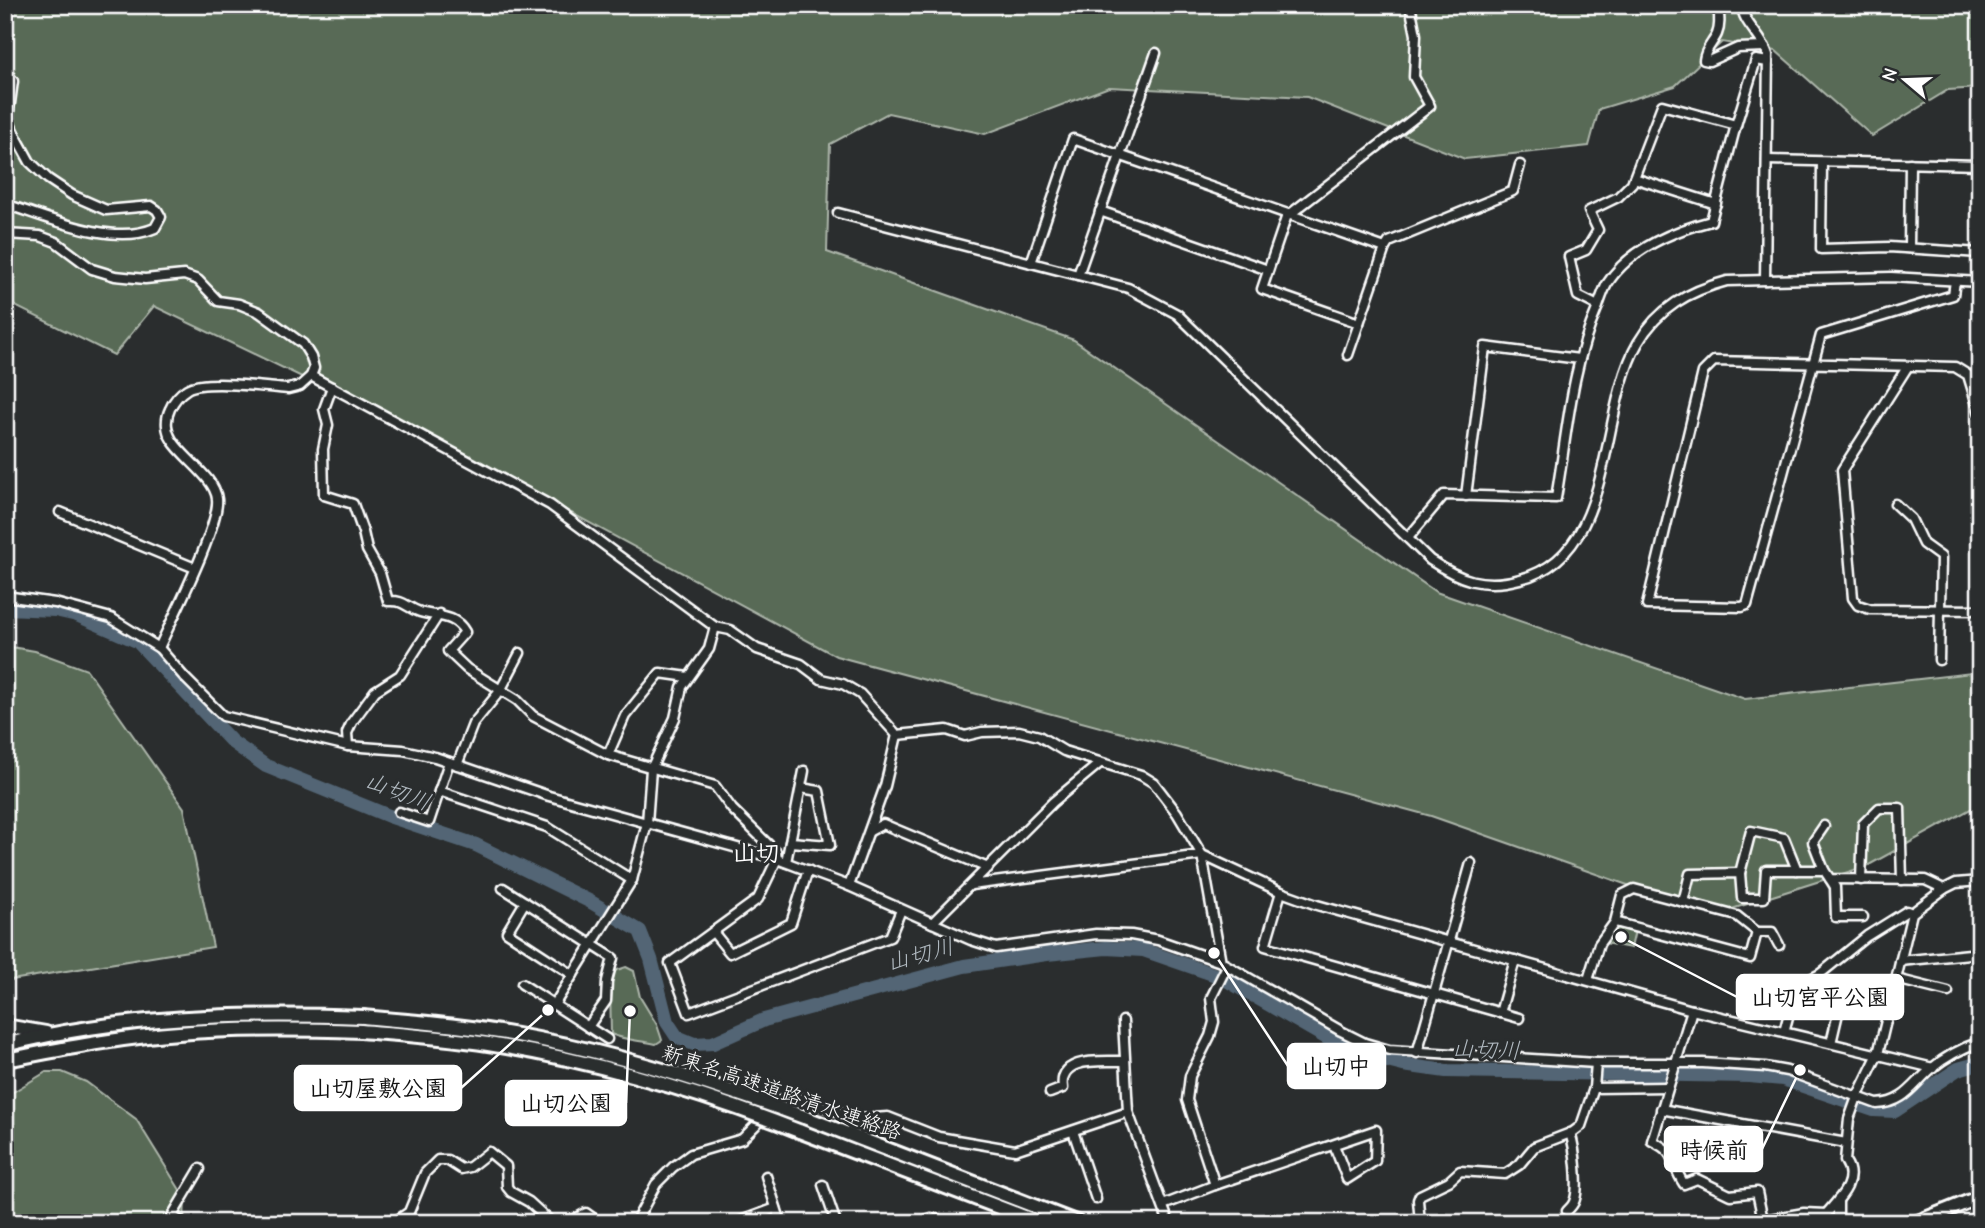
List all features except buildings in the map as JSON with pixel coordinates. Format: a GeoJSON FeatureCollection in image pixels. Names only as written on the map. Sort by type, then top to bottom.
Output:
{"type":"FeatureCollection","features":[{"type":"Feature","properties":{"kind":"highway","name":"新東名高速道路清水連絡路"},"geometry":{"type":"LineString","coordinates":[[5,1045],[140,1023],[213,1017],[363,1017],[440,1024],[568,1045],[688,1077],[804,1117],[1079,1223]]}},
{"type":"Feature","properties":{"kind":"highway"},"geometry":{"type":"LineString","coordinates":[[5,1026],[62,1034]]}},
{"type":"Feature","properties":{"kind":"highway","name":"新東名高速道路清水連絡路"},"geometry":{"type":"LineString","coordinates":[[5,1060],[92,1044],[176,1033],[251,1029],[361,1031],[497,1045],[564,1058],[673,1087],[799,1131],[1040,1223]]}},
{"type":"Feature","properties":{"kind":"highway"},"geometry":{"type":"LineString","coordinates":[[5,1066],[92,1044]]}},
{"type":"Feature","properties":{"kind":"highway"},"geometry":{"type":"LineString","coordinates":[[1915,1223],[1980,1197]]}},
{"type":"Feature","properties":{"kind":"highway"},"geometry":{"type":"LineString","coordinates":[[1955,1223],[1980,1212]]}},
{"type":"Feature","properties":{"kind":"street"},"geometry":{"type":"LineString","coordinates":[[1359,323],[1262,289],[1288,215],[1430,106],[1413,77],[1416,35],[1410,5]]}},
{"type":"Feature","properties":{"kind":"street"},"geometry":{"type":"LineString","coordinates":[[1717,5],[1720,17],[1718,33],[1704,55],[1704,60],[1709,61],[1738,48],[1765,47]]}},
{"type":"Feature","properties":{"kind":"street"},"geometry":{"type":"LineString","coordinates":[[1742,5],[1744,18],[1765,47],[1768,62],[1765,280]]}},
{"type":"Feature","properties":{"kind":"street"},"geometry":{"type":"LineString","coordinates":[[1078,275],[1156,53]]}},
{"type":"Feature","properties":{"kind":"street"},"geometry":{"type":"LineString","coordinates":[[1408,538],[1444,495],[1556,498],[1579,359],[1608,284],[1625,264],[1666,236],[1711,221],[1756,60],[1768,62]]}},
{"type":"Feature","properties":{"kind":"street"},"geometry":{"type":"LineString","coordinates":[[5,71],[13,81],[8,118],[13,131],[30,162],[48,179],[72,195],[106,210],[151,206],[161,217],[155,228],[144,233],[100,232],[5,204]]}},
{"type":"Feature","properties":{"kind":"street"},"geometry":{"type":"LineString","coordinates":[[1598,306],[1578,296],[1569,257],[1586,250],[1598,230],[1590,211],[1618,197],[1634,178],[1662,105],[1736,125]]}},
{"type":"Feature","properties":{"kind":"street"},"geometry":{"type":"LineString","coordinates":[[1031,263],[1073,139],[1385,248]]}},
{"type":"Feature","properties":{"kind":"street"},"geometry":{"type":"LineString","coordinates":[[1767,160],[1980,164]]}},
{"type":"Feature","properties":{"kind":"street"},"geometry":{"type":"LineString","coordinates":[[1822,162],[1821,249],[1909,248],[1980,253]]}},
{"type":"Feature","properties":{"kind":"street"},"geometry":{"type":"LineString","coordinates":[[1909,248],[1910,163]]}},
{"type":"Feature","properties":{"kind":"street"},"geometry":{"type":"LineString","coordinates":[[1348,355],[1389,242],[1513,191],[1520,165]]}},
{"type":"Feature","properties":{"kind":"street"},"geometry":{"type":"LineString","coordinates":[[1634,178],[1716,204]]}},
{"type":"Feature","properties":{"kind":"street"},"geometry":{"type":"LineString","coordinates":[[1100,211],[1268,270]]}},
{"type":"Feature","properties":{"kind":"street"},"geometry":{"type":"LineString","coordinates":[[838,213],[1128,288],[1177,314],[1430,560],[1455,576],[1478,582],[1501,583],[1523,579],[1543,570],[1574,542],[1591,508],[1631,356],[1648,327],[1672,303],[1707,286],[1727,281],[1891,277],[1980,282]]}},
{"type":"Feature","properties":{"kind":"street"},"geometry":{"type":"LineString","coordinates":[[5,234],[40,236],[56,242],[92,269],[115,276],[145,279],[184,275],[198,279],[218,301],[239,304],[259,312],[303,344],[314,364],[311,376],[300,386],[288,388],[203,384],[188,388],[175,400],[168,412],[167,425],[171,439],[215,489],[217,501],[216,512],[195,568],[159,648]]}},
{"type":"Feature","properties":{"kind":"street"},"geometry":{"type":"LineString","coordinates":[[1955,281],[1953,295],[1821,335],[1813,364],[1747,605],[1647,605],[1703,372],[1714,361],[1813,364],[1955,367],[1968,375],[1980,414]]}},
{"type":"Feature","properties":{"kind":"street"},"geometry":{"type":"LineString","coordinates":[[1466,496],[1485,347],[1579,359]]}},
{"type":"Feature","properties":{"kind":"street"},"geometry":{"type":"LineString","coordinates":[[1908,366],[1842,470],[1853,598],[1857,605],[1863,608],[1980,610]]}},
{"type":"Feature","properties":{"kind":"street"},"geometry":{"type":"LineString","coordinates":[[311,376],[550,505],[715,627],[730,630],[757,649],[801,664],[821,679],[843,684],[860,694],[897,735]]}},
{"type":"Feature","properties":{"kind":"street"},"geometry":{"type":"LineString","coordinates":[[332,387],[324,409],[328,425],[323,449],[324,495],[353,504],[367,550],[380,573],[388,601],[401,601],[423,613],[439,614],[461,626],[465,632],[448,651],[467,669],[517,700],[533,716],[608,755],[715,786],[732,809],[776,852],[777,859],[758,899],[670,963],[689,1013],[890,937],[901,909]]}},
{"type":"Feature","properties":{"kind":"street"},"geometry":{"type":"LineString","coordinates":[[1895,504],[1911,519],[1923,544],[1941,557],[1939,660]]}},
{"type":"Feature","properties":{"kind":"street"},"geometry":{"type":"LineString","coordinates":[[60,512],[195,568]]}},
{"type":"Feature","properties":{"kind":"street"},"geometry":{"type":"LineString","coordinates":[[5,596],[55,603],[111,618],[159,648],[223,716],[348,746],[403,750],[453,763],[549,796],[777,859],[996,948],[1096,934],[1131,935],[1181,947],[1224,967],[1340,1031],[1365,1043],[1389,1050],[1596,1065],[1674,1066],[1703,1063],[1776,1069],[1856,1099],[1892,1104],[1933,1068],[1964,1047],[1980,1042]]}},
{"type":"Feature","properties":{"kind":"street"},"geometry":{"type":"LineString","coordinates":[[348,746],[347,733],[352,722],[375,691],[400,675],[439,614]]}},
{"type":"Feature","properties":{"kind":"street"},"geometry":{"type":"LineString","coordinates":[[554,1005],[632,880],[647,823],[651,769],[675,718],[682,687],[709,649],[715,627]]}},
{"type":"Feature","properties":{"kind":"street"},"geometry":{"type":"LineString","coordinates":[[399,812],[429,822],[439,791],[473,724],[500,691],[520,653]]}},
{"type":"Feature","properties":{"kind":"street"},"geometry":{"type":"LineString","coordinates":[[608,755],[625,716],[660,673],[688,677]]}},
{"type":"Feature","properties":{"kind":"street"},"geometry":{"type":"LineString","coordinates":[[897,735],[947,730],[965,736],[982,732],[1019,731],[1039,736],[1064,751],[1141,775],[1154,783],[1177,813],[1202,855],[1224,967],[1211,998],[1214,1022],[1190,1076],[1187,1100],[1215,1185]]}},
{"type":"Feature","properties":{"kind":"street"},"geometry":{"type":"LineString","coordinates":[[849,886],[885,786],[897,735]]}},
{"type":"Feature","properties":{"kind":"street"},"geometry":{"type":"LineString","coordinates":[[932,923],[1053,802],[1100,763]]}},
{"type":"Feature","properties":{"kind":"street"},"geometry":{"type":"LineString","coordinates":[[786,862],[804,771]]}},
{"type":"Feature","properties":{"kind":"street"},"geometry":{"type":"LineString","coordinates":[[790,842],[830,845],[819,791],[801,788]]}},
{"type":"Feature","properties":{"kind":"street"},"geometry":{"type":"LineString","coordinates":[[439,791],[547,827],[632,880]]}},
{"type":"Feature","properties":{"kind":"street"},"geometry":{"type":"LineString","coordinates":[[1861,880],[1863,824],[1880,808],[1900,808],[1902,880]]}},
{"type":"Feature","properties":{"kind":"street"},"geometry":{"type":"LineString","coordinates":[[870,831],[883,824],[988,868]]}},
{"type":"Feature","properties":{"kind":"street"},"geometry":{"type":"LineString","coordinates":[[1824,826],[1813,842],[1824,870],[1835,887],[1836,917],[1863,917]]}},
{"type":"Feature","properties":{"kind":"street"},"geometry":{"type":"LineString","coordinates":[[1797,870],[1784,838],[1751,831],[1740,873],[1742,898],[1764,898],[1766,870],[1797,870],[1824,870]]}},
{"type":"Feature","properties":{"kind":"street"},"geometry":{"type":"LineString","coordinates":[[971,886],[1202,855],[1281,892],[1317,905],[1692,1010],[1933,1068]]}},
{"type":"Feature","properties":{"kind":"street"},"geometry":{"type":"LineString","coordinates":[[1417,1053],[1471,863]]}},
{"type":"Feature","properties":{"kind":"street"},"geometry":{"type":"LineString","coordinates":[[713,932],[730,953],[791,923],[808,870]]}},
{"type":"Feature","properties":{"kind":"street"},"geometry":{"type":"LineString","coordinates":[[1683,902],[1690,874],[1740,873]]}},
{"type":"Feature","properties":{"kind":"street"},"geometry":{"type":"LineString","coordinates":[[1830,879],[1924,880],[1944,889]]}},
{"type":"Feature","properties":{"kind":"street"},"geometry":{"type":"LineString","coordinates":[[1692,1010],[1652,1141],[1667,1149],[1674,1158],[1676,1172],[1684,1184],[1697,1179],[1730,1195],[1757,1192],[1763,1220],[1804,1213],[1826,1214],[1849,1186],[1850,1167],[1845,1161],[1849,1119],[1878,1054],[1912,913],[1956,883],[1980,881]]}},
{"type":"Feature","properties":{"kind":"street"},"geometry":{"type":"LineString","coordinates":[[503,888],[614,958],[607,981],[606,1001],[588,1027]]}},
{"type":"Feature","properties":{"kind":"street"},"geometry":{"type":"LineString","coordinates":[[1588,980],[1599,944],[1615,922],[1622,895],[1634,889],[1737,916],[1757,932],[1772,932],[1779,944]]}},
{"type":"Feature","properties":{"kind":"street"},"geometry":{"type":"LineString","coordinates":[[1281,892],[1265,946],[1519,1018]]}},
{"type":"Feature","properties":{"kind":"street"},"geometry":{"type":"LineString","coordinates":[[525,902],[507,932],[573,975]]}},
{"type":"Feature","properties":{"kind":"street"},"geometry":{"type":"LineString","coordinates":[[1784,1032],[1796,988],[1820,974],[1867,936],[1907,911],[1912,913]]}},
{"type":"Feature","properties":{"kind":"street"},"geometry":{"type":"LineString","coordinates":[[1615,922],[1750,958],[1757,932]]}},
{"type":"Feature","properties":{"kind":"street"},"geometry":{"type":"LineString","coordinates":[[1900,961],[1980,953]]}},
{"type":"Feature","properties":{"kind":"street"},"geometry":{"type":"LineString","coordinates":[[1500,1013],[1515,960]]}},
{"type":"Feature","properties":{"kind":"street"},"geometry":{"type":"LineString","coordinates":[[1896,979],[1948,992]]}},
{"type":"Feature","properties":{"kind":"street"},"geometry":{"type":"LineString","coordinates":[[522,984],[607,1039]]}},
{"type":"Feature","properties":{"kind":"street"},"geometry":{"type":"LineString","coordinates":[[1831,1043],[1839,1009]]}},
{"type":"Feature","properties":{"kind":"street"},"geometry":{"type":"LineString","coordinates":[[1123,1021],[1128,1112],[1169,1223]]}},
{"type":"Feature","properties":{"kind":"street"},"geometry":{"type":"LineString","coordinates":[[1050,1093],[1063,1088],[1062,1078],[1066,1069],[1076,1064],[1125,1061]]}},
{"type":"Feature","properties":{"kind":"street"},"geometry":{"type":"LineString","coordinates":[[1420,1223],[1420,1195],[1449,1181],[1460,1171],[1505,1174],[1519,1166],[1534,1147],[1581,1126],[1595,1086],[1596,1065]]}},
{"type":"Feature","properties":{"kind":"street"},"geometry":{"type":"LineString","coordinates":[[1595,1086],[1669,1086]]}},
{"type":"Feature","properties":{"kind":"street"},"geometry":{"type":"LineString","coordinates":[[635,1223],[656,1184],[673,1167],[691,1154],[742,1139],[774,1102],[784,1099],[804,1099],[858,1119],[888,1117],[939,1137],[1015,1150],[1128,1112]]}},
{"type":"Feature","properties":{"kind":"street"},"geometry":{"type":"LineString","coordinates":[[1661,1109],[1846,1143]]}},
{"type":"Feature","properties":{"kind":"street"},"geometry":{"type":"LineString","coordinates":[[1163,1205],[1376,1130],[1375,1161],[1347,1179],[1334,1145]]}},
{"type":"Feature","properties":{"kind":"street"},"geometry":{"type":"LineString","coordinates":[[1073,1131],[1096,1199]]}},
{"type":"Feature","properties":{"kind":"street"},"geometry":{"type":"LineString","coordinates":[[1567,1211],[1574,1202],[1576,1190],[1576,1147],[1570,1133]]}},
{"type":"Feature","properties":{"kind":"street"},"geometry":{"type":"LineString","coordinates":[[393,1223],[409,1212],[425,1173],[438,1160],[447,1160],[461,1168],[470,1167],[489,1152],[506,1166],[507,1187],[511,1192],[529,1202],[552,1223]]}},
{"type":"Feature","properties":{"kind":"street"},"geometry":{"type":"LineString","coordinates":[[184,1223],[172,1216],[200,1169]]}},
{"type":"Feature","properties":{"kind":"street"},"geometry":{"type":"LineString","coordinates":[[766,1176],[781,1223]]}},
{"type":"Feature","properties":{"kind":"street"},"geometry":{"type":"LineString","coordinates":[[823,1185],[836,1223]]}},
{"type":"Feature","properties":{"kind":"street"},"geometry":{"type":"LineString","coordinates":[[1838,1200],[1838,1223]]}},
{"type":"Feature","properties":{"kind":"street"},"geometry":{"type":"LineString","coordinates":[[741,1222],[776,1208]]}},
{"type":"Feature","properties":{"kind":"street"},"geometry":{"type":"LineString","coordinates":[[568,1223],[586,1213],[600,1223]]}},
{"type":"Feature","properties":{"kind":"street"},"geometry":{"type":"LineString","coordinates":[[919,1222],[931,1218],[947,1223]]}},
{"type":"Feature","properties":{"kind":"green space"},"geometry":{"type":"Polygon","coordinates":[[[5,5],[1980,5],[1980,88],[1948,90],[1872,136],[1776,51],[1722,42],[1675,86],[1599,109],[1589,146],[1465,159],[1307,97],[1109,87],[985,134],[888,113],[830,144],[827,252],[1074,340],[1436,592],[1745,699],[1980,672],[1980,804],[1867,866],[1713,915],[1431,816],[836,656],[464,455],[154,306],[114,355],[5,301],[5,5]]]}},
{"type":"Feature","properties":{"kind":"green space"},"geometry":{"type":"Polygon","coordinates":[[[5,646],[35,651],[87,670],[184,808],[213,947],[5,981],[5,646]]]}},
{"type":"Feature","properties":{"kind":"green space"},"geometry":{"type":"Polygon","coordinates":[[[1614,929],[1635,931],[1631,948],[1605,943],[1614,929]]]}},
{"type":"Feature","properties":{"kind":"green space"},"geometry":{"type":"Polygon","coordinates":[[[626,967],[634,971],[640,997],[657,1025],[662,1040],[656,1044],[611,1034],[610,986],[614,971],[626,967]]]}},
{"type":"Feature","properties":{"kind":"green space"},"geometry":{"type":"Polygon","coordinates":[[[46,1072],[62,1072],[86,1082],[136,1119],[185,1198],[184,1223],[5,1223],[5,1097],[46,1072]]]}},
{"type":"Feature","properties":{"kind":"waterway","name":"山切川"},"geometry":{"type":"LineString","coordinates":[[5,608],[55,610],[77,615],[137,641],[232,742],[266,766],[389,816],[476,845],[591,902],[640,931],[651,959],[667,1022],[677,1037],[694,1044],[713,1043],[764,1020],[964,966],[1106,948],[1143,950],[1221,977],[1332,1041],[1363,1055],[1403,1065],[1446,1071],[1749,1076],[1783,1079],[1874,1110],[1895,1111],[1958,1069],[1980,1063]]}},
{"type":"Feature","properties":{"kind":"place","name":"山切宮平公園"},"geometry":{"type":"Point","coordinates":[1621,937]}},
{"type":"Feature","properties":{"kind":"place","name":"山切中"},"geometry":{"type":"Point","coordinates":[1214,953]}},
{"type":"Feature","properties":{"kind":"place","name":"山切屋敷公園"},"geometry":{"type":"Point","coordinates":[548,1010]}},
{"type":"Feature","properties":{"kind":"place","name":"山切公園"},"geometry":{"type":"Point","coordinates":[630,1011]}},
{"type":"Feature","properties":{"kind":"place","name":"時候前"},"geometry":{"type":"Point","coordinates":[1800,1070]}},
{"type":"Feature","properties":{"kind":"district","name":"山切"},"geometry":{"type":"Point","coordinates":[756,853]}}]}
